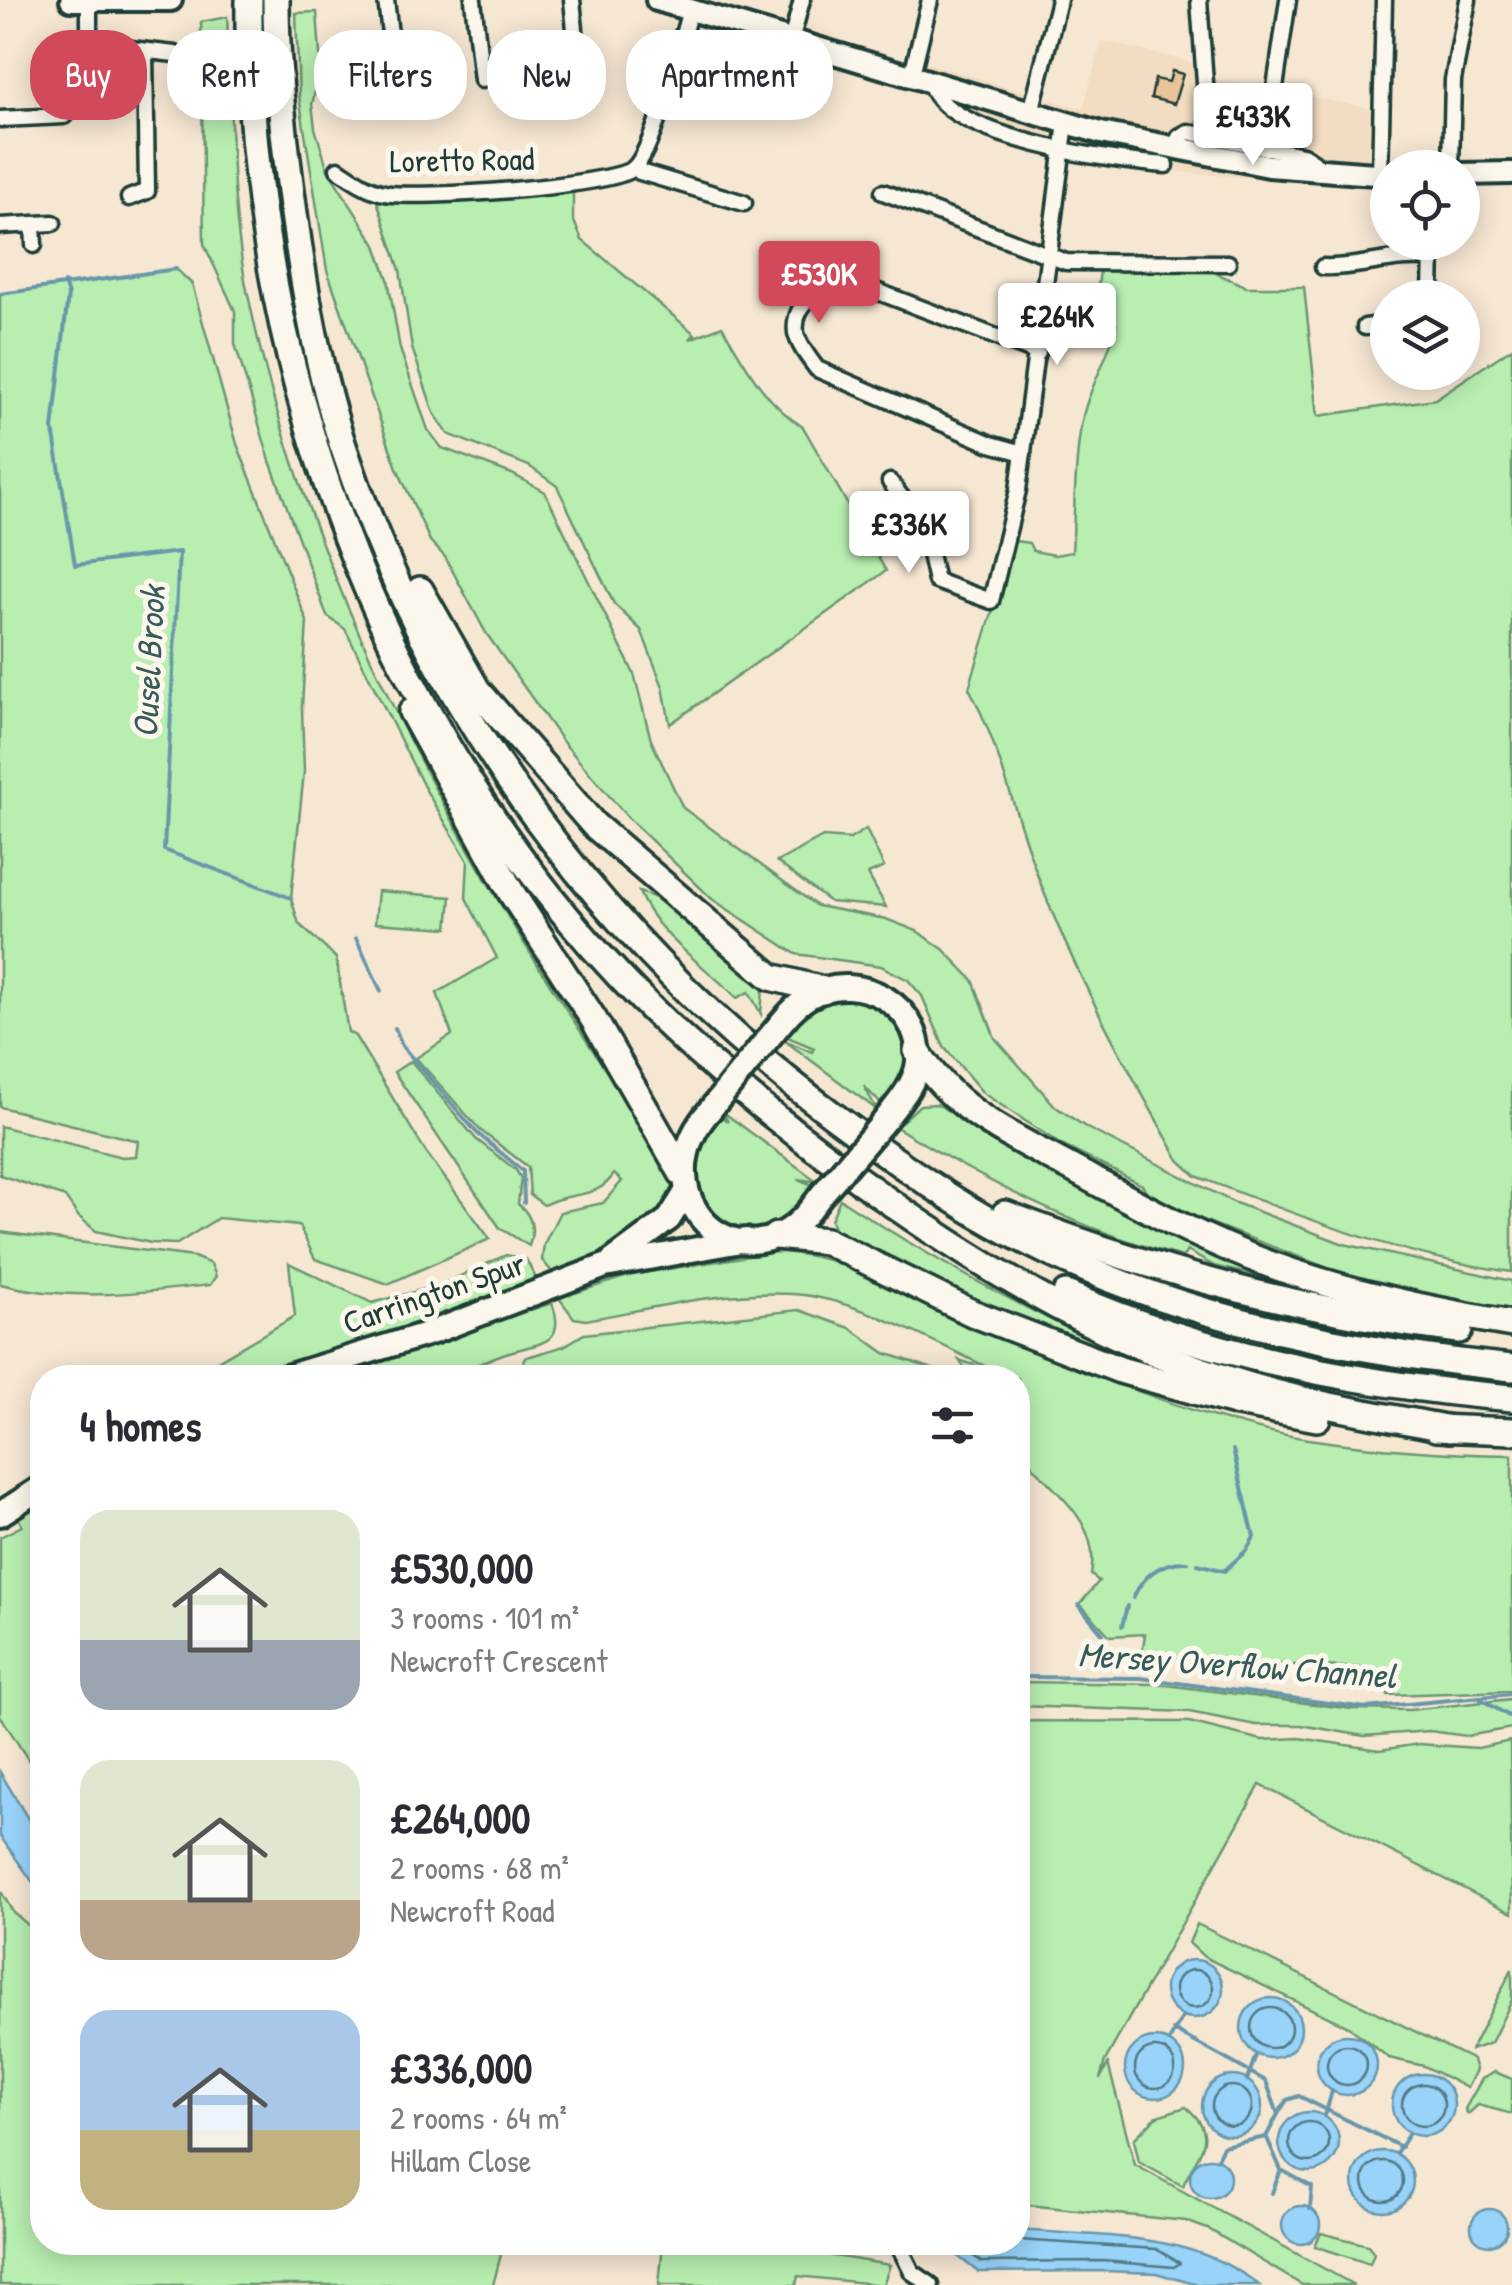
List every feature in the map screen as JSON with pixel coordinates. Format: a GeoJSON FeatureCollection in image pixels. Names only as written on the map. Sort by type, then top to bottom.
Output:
{"type":"FeatureCollection","features":[{"type":"Feature","properties":{"kind":"highway"},"geometry":{"type":"LineString","coordinates":[[249,7],[254,132],[274,287],[315,450],[356,563],[404,666],[452,752],[523,861],[575,925],[642,1000],[727,1078],[910,1218],[1024,1291],[1221,1378],[1326,1405],[1450,1429]]}},
{"type":"Feature","properties":{"kind":"highway"},"geometry":{"type":"LineString","coordinates":[[276,7],[294,217],[320,356],[342,444],[432,652],[524,804],[574,871],[681,988],[779,1075],[922,1181],[997,1226],[1086,1269],[1227,1318],[1407,1355],[1512,1368]]}},
{"type":"Feature","properties":{"kind":"highway"},"geometry":{"type":"LineString","coordinates":[[320,356],[398,549],[477,690],[594,825],[708,926],[772,977],[823,990]]}},
{"type":"Feature","properties":{"kind":"highway"},"geometry":{"type":"LineString","coordinates":[[356,563],[369,622],[434,758],[684,1182]]}},
{"type":"Feature","properties":{"kind":"highway"},"geometry":{"type":"LineString","coordinates":[[918,1051],[936,1081],[980,1118],[1175,1224],[1268,1264],[1359,1293],[1512,1324]]}},
{"type":"Feature","properties":{"kind":"highway"},"geometry":{"type":"LineString","coordinates":[[922,1181],[1103,1251],[1236,1290],[1331,1313],[1512,1335]]}},
{"type":"Feature","properties":{"kind":"highway"},"geometry":{"type":"LineString","coordinates":[[910,1218],[983,1258],[1073,1298],[1223,1349],[1354,1378],[1512,1398]]}},
{"type":"Feature","properties":{"kind":"highway"},"geometry":{"type":"LineString","coordinates":[[776,1236],[826,1241],[1016,1331],[1174,1387],[1322,1419],[1512,1431]]}},
{"type":"Feature","properties":{"kind":"main road"},"geometry":{"type":"LineString","coordinates":[[70,0],[172,0]]}},
{"type":"Feature","properties":{"kind":"main road"},"geometry":{"type":"LineString","coordinates":[[657,0],[755,30]]}},
{"type":"Feature","properties":{"kind":"main road"},"geometry":{"type":"LineString","coordinates":[[833,54],[1066,123],[1188,153],[1318,172],[1370,174]]}},
{"type":"Feature","properties":{"kind":"main road"},"geometry":{"type":"LineString","coordinates":[[1480,173],[1512,172]]}},
{"type":"Feature","properties":{"kind":"main road"},"geometry":{"type":"LineString","coordinates":[[776,1236],[798,1223],[910,1088],[918,1051],[908,1020],[884,996],[848,986],[823,990]]}},
{"type":"Feature","properties":{"kind":"main road","name":"Carrington Spur"},"geometry":{"type":"LineString","coordinates":[[605,1266],[669,1219],[684,1182],[685,1148],[710,1110],[796,1007],[823,990]]}},
{"type":"Feature","properties":{"kind":"main road"},"geometry":{"type":"LineString","coordinates":[[684,1182],[700,1217],[715,1229],[746,1240]]}},
{"type":"Feature","properties":{"kind":"main road","name":"Carrington Spur"},"geometry":{"type":"LineString","coordinates":[[325,1365],[447,1327],[605,1266],[776,1236]]}},
{"type":"Feature","properties":{"kind":"main road"},"geometry":{"type":"LineString","coordinates":[[0,1514],[30,1495]]}},
{"type":"Feature","properties":{"kind":"street"},"geometry":{"type":"LineString","coordinates":[[386,0],[389,30]]}},
{"type":"Feature","properties":{"kind":"street"},"geometry":{"type":"LineString","coordinates":[[473,0],[482,80]]}},
{"type":"Feature","properties":{"kind":"street"},"geometry":{"type":"LineString","coordinates":[[572,0],[575,30]]}},
{"type":"Feature","properties":{"kind":"street"},"geometry":{"type":"LineString","coordinates":[[794,30],[802,0]]}},
{"type":"Feature","properties":{"kind":"street"},"geometry":{"type":"LineString","coordinates":[[930,0],[921,81],[940,101],[968,116],[1061,153],[1188,153],[1266,148],[1303,155],[1314,162],[1318,172]]}},
{"type":"Feature","properties":{"kind":"street"},"geometry":{"type":"LineString","coordinates":[[1031,112],[1059,0]]}},
{"type":"Feature","properties":{"kind":"street"},"geometry":{"type":"LineString","coordinates":[[1188,153],[1200,0]]}},
{"type":"Feature","properties":{"kind":"street"},"geometry":{"type":"LineString","coordinates":[[1266,148],[1288,0]]}},
{"type":"Feature","properties":{"kind":"street"},"geometry":{"type":"LineString","coordinates":[[1384,0],[1384,150]]}},
{"type":"Feature","properties":{"kind":"street"},"geometry":{"type":"LineString","coordinates":[[1451,150],[1453,80],[1468,0]]}},
{"type":"Feature","properties":{"kind":"street"},"geometry":{"type":"LineString","coordinates":[[89,1],[90,30]]}},
{"type":"Feature","properties":{"kind":"street"},"geometry":{"type":"LineString","coordinates":[[690,10],[637,166],[640,172],[744,202]]}},
{"type":"Feature","properties":{"kind":"street"},"geometry":{"type":"LineString","coordinates":[[0,119],[30,118]]}},
{"type":"Feature","properties":{"kind":"street"},"geometry":{"type":"LineString","coordinates":[[129,198],[147,191],[146,120]]}},
{"type":"Feature","properties":{"kind":"street"},"geometry":{"type":"LineString","coordinates":[[890,482],[924,527],[936,581],[990,600],[1012,526],[1066,123]]}},
{"type":"Feature","properties":{"kind":"street","name":"Loretto Road"},"geometry":{"type":"LineString","coordinates":[[338,169],[363,186],[397,194],[592,183],[637,166]]}},
{"type":"Feature","properties":{"kind":"street"},"geometry":{"type":"LineString","coordinates":[[883,192],[1066,262],[1228,263]]}},
{"type":"Feature","properties":{"kind":"street"},"geometry":{"type":"LineString","coordinates":[[0,226],[53,223]]}},
{"type":"Feature","properties":{"kind":"street"},"geometry":{"type":"LineString","coordinates":[[34,224],[34,245]]}},
{"type":"Feature","properties":{"kind":"street"},"geometry":{"type":"LineString","coordinates":[[1323,267],[1349,268],[1377,260]]}},
{"type":"Feature","properties":{"kind":"street"},"geometry":{"type":"LineString","coordinates":[[1023,452],[991,444],[817,369],[800,344],[796,323],[812,294],[824,285],[850,282],[1038,353]]}},
{"type":"Feature","properties":{"kind":"street"},"geometry":{"type":"LineString","coordinates":[[1365,327],[1370,326]]}},
{"type":"Feature","properties":{"kind":"street"},"geometry":{"type":"LineString","coordinates":[[904,2255],[912,2272],[931,2285]]}},
{"type":"Feature","properties":{"kind":"shaded area"},"geometry":{"type":"Polygon","coordinates":[[[1102,41],[1195,63],[1197,76],[1370,108],[1367,187],[1114,167],[1032,150],[970,124],[919,92],[927,63],[1083,109],[1102,41]]]}},
{"type":"Feature","properties":{"kind":"green space"},"geometry":{"type":"Polygon","coordinates":[[[317,12],[312,104],[315,128],[328,170],[376,245],[388,279],[400,349],[428,430],[442,448],[512,474],[545,492],[634,674],[651,740],[683,808],[817,906],[886,919],[917,931],[943,949],[973,980],[995,1038],[1056,1107],[1087,1128],[1233,1202],[1344,1244],[1512,1281],[1512,1313],[1409,1292],[1336,1271],[1153,1201],[1142,1185],[1060,1144],[983,1093],[944,1047],[922,996],[908,980],[881,966],[796,954],[712,899],[629,819],[563,742],[486,633],[445,557],[430,541],[397,468],[327,270],[299,96],[296,13],[317,12]]]}},
{"type":"Feature","properties":{"kind":"green space"},"geometry":{"type":"Polygon","coordinates":[[[227,17],[228,30],[201,30],[201,22],[227,17]]]}},
{"type":"Feature","properties":{"kind":"green space"},"geometry":{"type":"Polygon","coordinates":[[[202,120],[231,120],[242,261],[268,378],[292,460],[354,621],[389,699],[470,851],[533,957],[676,1179],[660,1214],[645,1228],[610,1250],[553,1273],[542,1260],[544,1244],[560,1212],[603,1203],[622,1181],[614,1174],[591,1192],[544,1205],[530,1195],[528,1167],[480,1130],[416,1058],[452,1035],[437,993],[497,958],[466,898],[468,861],[424,787],[345,629],[327,616],[270,461],[235,344],[235,311],[204,244],[202,120]]]}},
{"type":"Feature","properties":{"kind":"green space"},"geometry":{"type":"Polygon","coordinates":[[[573,191],[573,219],[582,240],[695,334],[690,339],[722,326],[766,395],[803,427],[886,571],[670,724],[663,687],[641,630],[614,604],[557,486],[529,466],[448,434],[434,413],[412,348],[400,270],[377,201],[573,191]]]}},
{"type":"Feature","properties":{"kind":"green space"},"geometry":{"type":"Polygon","coordinates":[[[176,269],[192,284],[237,444],[307,621],[302,707],[304,772],[291,898],[299,924],[336,958],[348,1032],[355,1036],[425,1151],[490,1239],[388,1284],[315,1259],[299,1226],[218,1218],[177,1244],[151,1243],[96,1231],[78,1216],[65,1197],[0,1175],[0,1126],[122,1157],[136,1156],[138,1141],[0,1107],[0,294],[176,269]]]}},
{"type":"Feature","properties":{"kind":"green space"},"geometry":{"type":"Polygon","coordinates":[[[1100,269],[1209,270],[1247,287],[1304,287],[1318,416],[1435,399],[1449,390],[1480,390],[1480,369],[1512,348],[1512,1272],[1390,1246],[1196,1176],[1179,1160],[1140,1090],[1084,984],[1052,911],[998,756],[969,688],[1014,541],[1029,543],[1033,551],[1055,555],[1072,552],[1081,426],[1116,324],[1095,319],[1100,269]]]}},
{"type":"Feature","properties":{"kind":"green space"},"geometry":{"type":"Polygon","coordinates":[[[866,829],[884,867],[868,874],[886,907],[830,902],[777,862],[823,837],[850,839],[866,829]]]}},
{"type":"Feature","properties":{"kind":"green space"},"geometry":{"type":"Polygon","coordinates":[[[378,891],[451,897],[448,928],[375,923],[378,891]]]}},
{"type":"Feature","properties":{"kind":"green space"},"geometry":{"type":"Polygon","coordinates":[[[639,892],[657,898],[753,978],[763,989],[761,1014],[749,992],[737,998],[669,936],[639,892]]]}},
{"type":"Feature","properties":{"kind":"green space"},"geometry":{"type":"Polygon","coordinates":[[[827,998],[859,998],[888,1012],[904,1037],[906,1073],[884,1104],[885,1099],[882,1105],[864,1086],[877,1110],[784,1040],[812,1052],[814,1048],[785,1036],[797,1027],[786,1032],[827,998]]]}},
{"type":"Feature","properties":{"kind":"green space"},"geometry":{"type":"Polygon","coordinates":[[[411,1061],[476,1139],[516,1170],[521,1178],[518,1204],[531,1224],[529,1246],[500,1228],[394,1072],[411,1061]]]}},
{"type":"Feature","properties":{"kind":"green space"},"geometry":{"type":"Polygon","coordinates":[[[937,1104],[990,1136],[1279,1276],[1277,1281],[1214,1266],[1187,1251],[1183,1257],[1144,1246],[1070,1219],[1000,1186],[896,1127],[920,1105],[937,1104]]]}},
{"type":"Feature","properties":{"kind":"green space"},"geometry":{"type":"Polygon","coordinates":[[[723,1112],[818,1182],[798,1179],[815,1186],[774,1225],[746,1229],[732,1225],[699,1200],[698,1154],[712,1125],[721,1116],[728,1122],[723,1112]]]}},
{"type":"Feature","properties":{"kind":"green space"},"geometry":{"type":"Polygon","coordinates":[[[840,1199],[1007,1297],[1180,1382],[1061,1342],[838,1238],[831,1220],[840,1199]]]}},
{"type":"Feature","properties":{"kind":"green space"},"geometry":{"type":"Polygon","coordinates":[[[0,1232],[194,1257],[211,1264],[216,1276],[210,1285],[131,1293],[26,1290],[0,1284],[0,1232]]]}},
{"type":"Feature","properties":{"kind":"green space"},"geometry":{"type":"Polygon","coordinates":[[[774,1252],[805,1255],[864,1272],[978,1328],[1078,1369],[1232,1422],[1359,1446],[1512,1455],[1512,1691],[1388,1695],[1389,1669],[1221,1662],[1142,1654],[1145,1634],[1110,1636],[1080,1604],[1099,1581],[1091,1575],[1092,1554],[1080,1520],[1030,1462],[1030,1365],[983,1365],[899,1325],[818,1297],[741,1295],[586,1320],[574,1318],[559,1298],[631,1275],[774,1252]]]}},
{"type":"Feature","properties":{"kind":"green space"},"geometry":{"type":"Polygon","coordinates":[[[506,1255],[526,1259],[537,1280],[381,1335],[278,1365],[210,1365],[295,1316],[289,1263],[372,1303],[443,1284],[506,1255]]]}},
{"type":"Feature","properties":{"kind":"green space"},"geometry":{"type":"Polygon","coordinates":[[[552,1303],[556,1328],[547,1340],[476,1365],[362,1365],[552,1303]]]}},
{"type":"Feature","properties":{"kind":"green space"},"geometry":{"type":"Polygon","coordinates":[[[799,1310],[850,1328],[885,1353],[921,1365],[523,1365],[524,1358],[564,1346],[584,1334],[799,1310]]]}},
{"type":"Feature","properties":{"kind":"green space"},"geometry":{"type":"Polygon","coordinates":[[[30,1509],[30,1763],[0,1715],[0,1537],[22,1526],[18,1517],[30,1509]]]}},
{"type":"Feature","properties":{"kind":"green space"},"geometry":{"type":"Polygon","coordinates":[[[1030,1682],[1159,1684],[1352,1709],[1409,1710],[1512,1699],[1512,1728],[1467,1736],[1429,1731],[1364,1736],[1301,1725],[1256,1725],[1189,1712],[1030,1706],[1030,1682]]]}},
{"type":"Feature","properties":{"kind":"green space"},"geometry":{"type":"Polygon","coordinates":[[[1030,1721],[1189,1722],[1262,1740],[1299,1738],[1380,1750],[1419,1744],[1478,1748],[1510,1741],[1512,1913],[1260,1785],[1105,2061],[1100,2079],[1108,2064],[1135,2165],[1354,2285],[1302,2285],[1210,2230],[1186,2221],[1030,2205],[1030,1721]]]}},
{"type":"Feature","properties":{"kind":"green space"},"geometry":{"type":"Polygon","coordinates":[[[0,1890],[13,1912],[30,1927],[30,2255],[501,2255],[493,2285],[0,2285],[0,1890]]]}},
{"type":"Feature","properties":{"kind":"green space"},"geometry":{"type":"Polygon","coordinates":[[[1197,1924],[1473,2060],[1476,2070],[1467,2088],[1424,2066],[1389,2058],[1349,2027],[1204,1957],[1189,1943],[1197,1924]]]}},
{"type":"Feature","properties":{"kind":"green space"},"geometry":{"type":"Polygon","coordinates":[[[1512,1969],[1512,2000],[1491,2043],[1471,2050],[1512,1969]]]}},
{"type":"Feature","properties":{"kind":"green space"},"geometry":{"type":"Polygon","coordinates":[[[1495,2072],[1512,2079],[1512,2114],[1478,2105],[1468,2114],[1465,2109],[1482,2079],[1495,2072]]]}},
{"type":"Feature","properties":{"kind":"green space"},"geometry":{"type":"Polygon","coordinates":[[[1186,2107],[1203,2128],[1204,2137],[1183,2186],[1139,2162],[1134,2139],[1157,2116],[1186,2107]]]}},
{"type":"Feature","properties":{"kind":"green space"},"geometry":{"type":"Polygon","coordinates":[[[1321,2233],[1368,2245],[1374,2253],[1370,2264],[1315,2246],[1321,2233]]]}},
{"type":"Feature","properties":{"kind":"green space"},"geometry":{"type":"Polygon","coordinates":[[[662,2255],[828,2255],[890,2265],[883,2285],[798,2276],[796,2285],[659,2285],[662,2255]]]}},
{"type":"Feature","properties":{"kind":"water"},"geometry":{"type":"Polygon","coordinates":[[[0,1772],[30,1822],[30,1878],[0,1836],[0,1772]]]}},
{"type":"Feature","properties":{"kind":"water"},"geometry":{"type":"Polygon","coordinates":[[[1194,1960],[1215,1968],[1223,1989],[1215,2010],[1194,2018],[1173,2010],[1165,1989],[1173,1968],[1194,1960]]]}},
{"type":"Feature","properties":{"kind":"water"},"geometry":{"type":"Polygon","coordinates":[[[1271,1998],[1292,2007],[1301,2028],[1292,2049],[1271,2058],[1250,2049],[1241,2028],[1250,2007],[1271,1998]]]}},
{"type":"Feature","properties":{"kind":"water"},"geometry":{"type":"Polygon","coordinates":[[[1347,2035],[1368,2044],[1377,2065],[1368,2086],[1347,2095],[1326,2086],[1317,2065],[1326,2044],[1347,2035]]]}},
{"type":"Feature","properties":{"kind":"water"},"geometry":{"type":"Polygon","coordinates":[[[1155,2038],[1176,2047],[1185,2068],[1176,2089],[1155,2098],[1134,2089],[1125,2068],[1134,2047],[1155,2038]]]}},
{"type":"Feature","properties":{"kind":"water"},"geometry":{"type":"Polygon","coordinates":[[[1423,2074],[1445,2083],[1454,2105],[1445,2127],[1423,2136],[1401,2127],[1392,2105],[1401,2083],[1423,2074]]]}},
{"type":"Feature","properties":{"kind":"water"},"geometry":{"type":"Polygon","coordinates":[[[1232,2076],[1253,2085],[1262,2106],[1253,2127],[1232,2136],[1211,2127],[1202,2106],[1211,2085],[1232,2076]]]}},
{"type":"Feature","properties":{"kind":"water"},"geometry":{"type":"Polygon","coordinates":[[[1309,2112],[1331,2120],[1339,2142],[1331,2164],[1309,2172],[1287,2164],[1279,2142],[1287,2120],[1309,2112]]]}},
{"type":"Feature","properties":{"kind":"water"},"geometry":{"type":"Polygon","coordinates":[[[1383,2151],[1404,2160],[1413,2181],[1404,2202],[1383,2211],[1362,2202],[1353,2181],[1362,2160],[1383,2151]]]}},
{"type":"Feature","properties":{"kind":"water"},"geometry":{"type":"Polygon","coordinates":[[[1210,2158],[1224,2164],[1230,2178],[1224,2192],[1210,2198],[1196,2192],[1190,2178],[1196,2164],[1210,2158]]]}},
{"type":"Feature","properties":{"kind":"water"},"geometry":{"type":"Polygon","coordinates":[[[1301,2206],[1314,2212],[1320,2225],[1314,2238],[1301,2244],[1288,2238],[1282,2225],[1288,2212],[1301,2206]]]}},
{"type":"Feature","properties":{"kind":"water"},"geometry":{"type":"Polygon","coordinates":[[[1489,2209],[1502,2214],[1507,2227],[1502,2240],[1489,2245],[1476,2240],[1471,2227],[1476,2214],[1489,2209]]]}},
{"type":"Feature","properties":{"kind":"water"},"geometry":{"type":"Polygon","coordinates":[[[1030,2231],[1113,2236],[1174,2246],[1232,2267],[1259,2285],[1198,2285],[1156,2273],[978,2272],[956,2255],[1030,2255],[1030,2231]]]}},
{"type":"Feature","properties":{"kind":"building"},"geometry":{"type":"Polygon","coordinates":[[[1172,71],[1183,74],[1174,104],[1151,98],[1155,79],[1169,82],[1172,71]]]}},
{"type":"Feature","properties":{"kind":"waterway"},"geometry":{"type":"LineString","coordinates":[[0,294],[176,269]]}},
{"type":"Feature","properties":{"kind":"waterway","name":"Ousel Brook"},"geometry":{"type":"LineString","coordinates":[[64,283],[68,295],[53,429],[75,565],[179,552],[164,850],[291,898]]}},
{"type":"Feature","properties":{"kind":"waterway","name":"Ousel Brook"},"geometry":{"type":"LineString","coordinates":[[356,938],[381,991]]}},
{"type":"Feature","properties":{"kind":"waterway","name":"Ousel Brook"},"geometry":{"type":"LineString","coordinates":[[395,1028],[402,1046],[477,1133],[523,1171],[524,1203]]}},
{"type":"Feature","properties":{"kind":"waterway"},"geometry":{"type":"LineString","coordinates":[[1198,1564],[1224,1571],[1246,1551],[1254,1537],[1233,1450]]}},
{"type":"Feature","properties":{"kind":"waterway"},"geometry":{"type":"LineString","coordinates":[[1133,1598],[1154,1571],[1188,1562]]}},
{"type":"Feature","properties":{"kind":"waterway"},"geometry":{"type":"LineString","coordinates":[[1079,1605],[1103,1634]]}},
{"type":"Feature","properties":{"kind":"waterway"},"geometry":{"type":"LineString","coordinates":[[1122,1626],[1127,1606]]}},
{"type":"Feature","properties":{"kind":"waterway","name":"Mersey Overflow Channel"},"geometry":{"type":"LineString","coordinates":[[1030,1677],[1141,1678],[1366,1708],[1512,1694]]}},
{"type":"Feature","properties":{"kind":"waterway"},"geometry":{"type":"LineString","coordinates":[[1479,1698],[1509,1716]]}},
{"type":"Feature","properties":{"kind":"waterway"},"geometry":{"type":"LineString","coordinates":[[1169,2041],[1183,2016]]}},
{"type":"Feature","properties":{"kind":"waterway"},"geometry":{"type":"LineString","coordinates":[[1173,2030],[1266,2081],[1278,2114],[1266,2137],[1223,2146],[1217,2159]]}},
{"type":"Feature","properties":{"kind":"waterway"},"geometry":{"type":"LineString","coordinates":[[1247,2080],[1256,2055]]}},
{"type":"Feature","properties":{"kind":"waterway"},"geometry":{"type":"LineString","coordinates":[[1325,2116],[1332,2091]]}},
{"type":"Feature","properties":{"kind":"waterway"},"geometry":{"type":"LineString","coordinates":[[1278,2114],[1287,2100],[1299,2096],[1401,2147]]}},
{"type":"Feature","properties":{"kind":"waterway"},"geometry":{"type":"LineString","coordinates":[[1396,2153],[1409,2133]]}},
{"type":"Feature","properties":{"kind":"waterway"},"geometry":{"type":"LineString","coordinates":[[1267,2138],[1281,2170],[1272,2193]]}},
{"type":"Feature","properties":{"kind":"waterway"},"geometry":{"type":"LineString","coordinates":[[1283,2171],[1312,2187],[1310,2209]]}}]}
